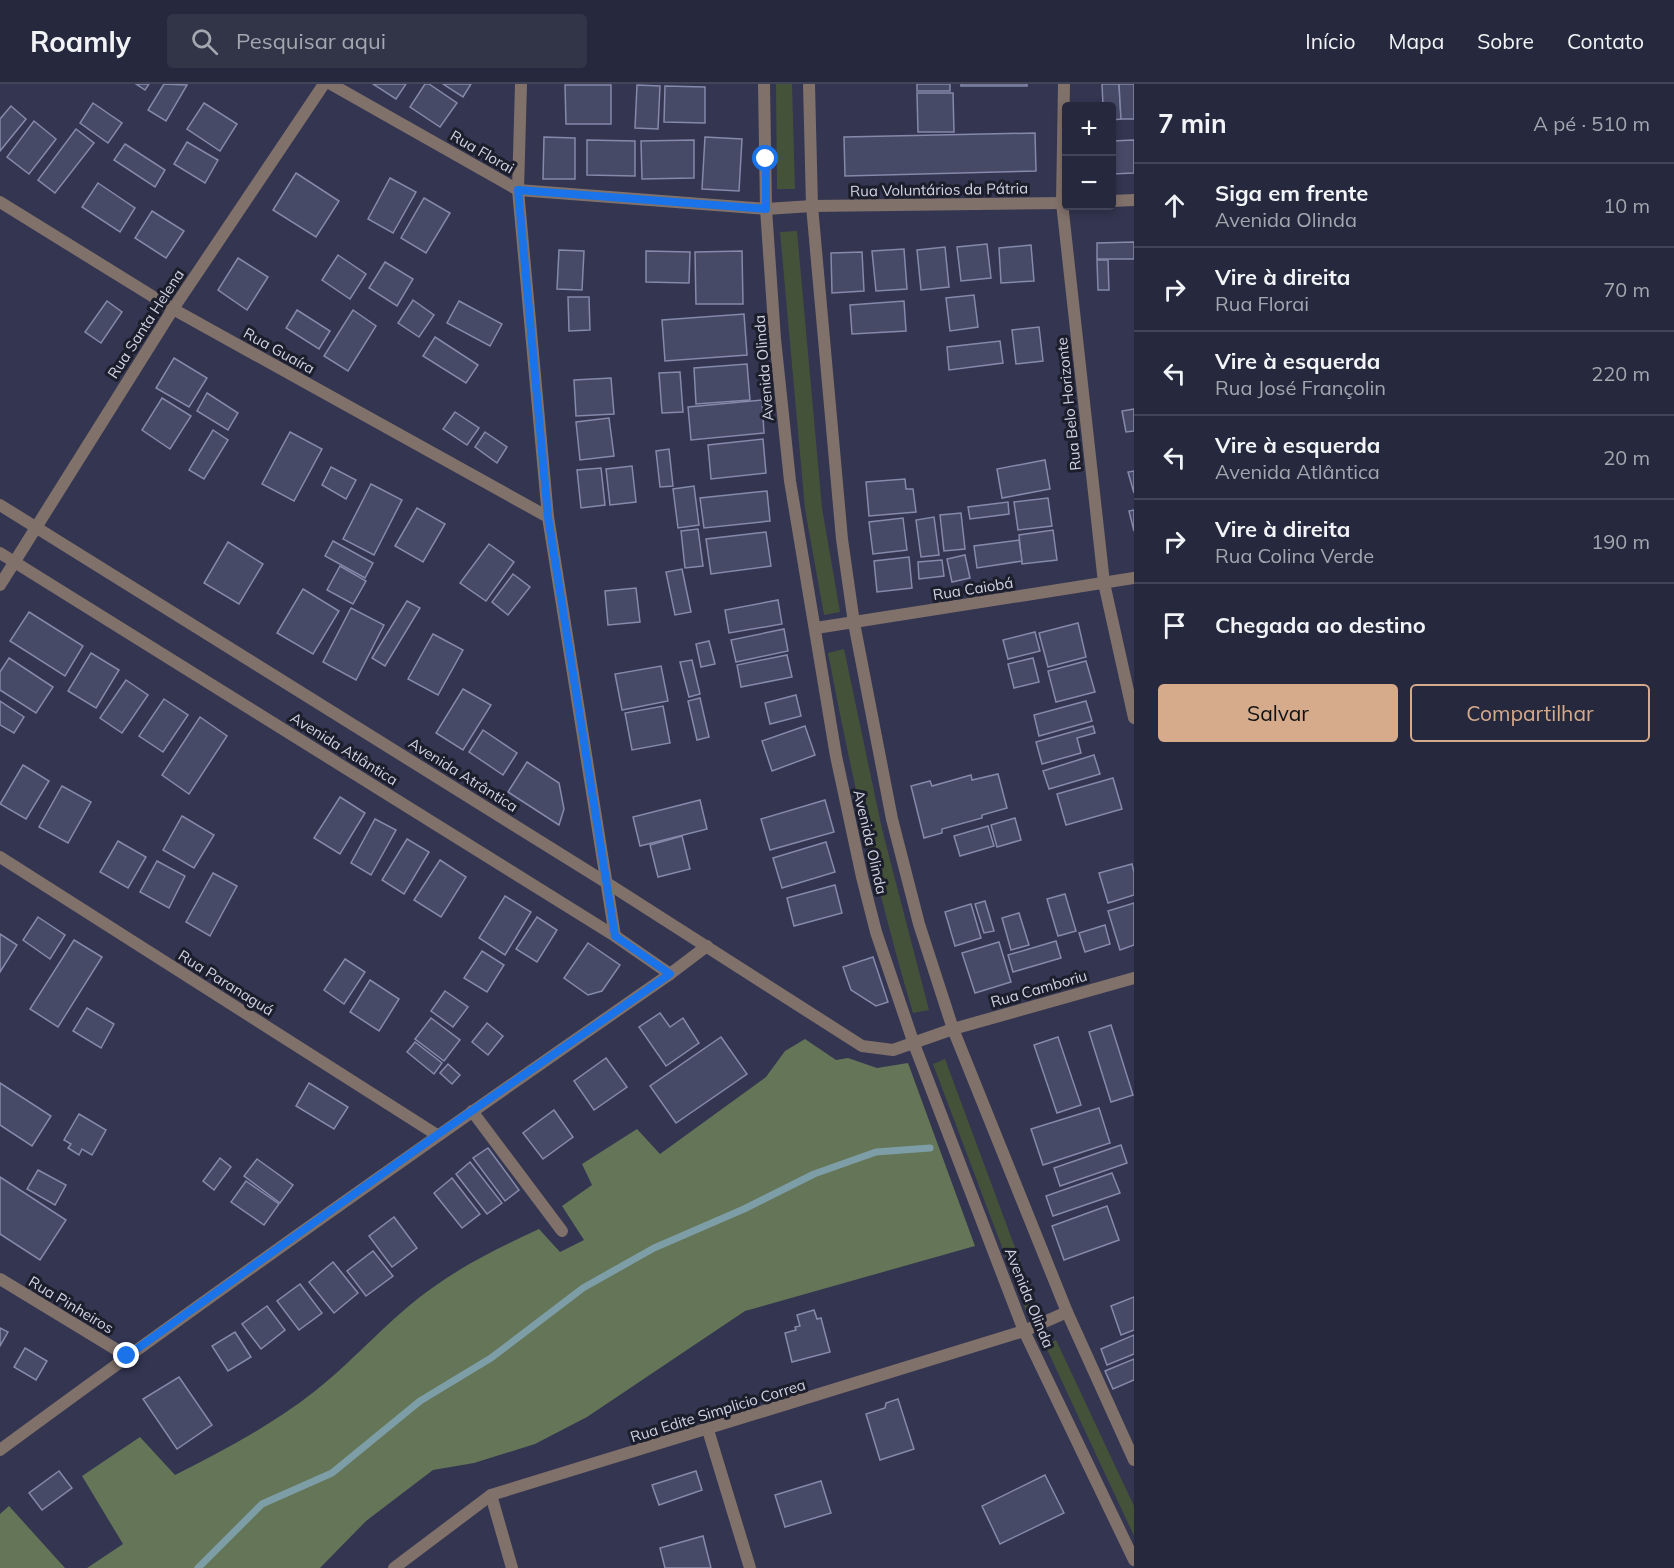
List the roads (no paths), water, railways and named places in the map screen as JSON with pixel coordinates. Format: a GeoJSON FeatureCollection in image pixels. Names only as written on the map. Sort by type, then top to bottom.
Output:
{"type":"FeatureCollection","features":[{"type":"Feature","properties":{"kind":"street","name":"Rua Santa Helena"},"geometry":{"type":"LineString","coordinates":[[0,585],[173,309],[324,84]]}},
{"type":"Feature","properties":{"kind":"street","name":"Rua Florai"},"geometry":{"type":"LineString","coordinates":[[331,84],[518,190],[766,209],[812,206]]}},
{"type":"Feature","properties":{"kind":"street"},"geometry":{"type":"LineString","coordinates":[[521,84],[518,190],[548,517],[615,936]]}},
{"type":"Feature","properties":{"kind":"street","name":"Avenida Olinda"},"geometry":{"type":"LineString","coordinates":[[764,84],[766,209],[775,339],[790,481],[836,756],[862,877],[876,932],[914,1044],[1024,1331],[1134,1560]]}},
{"type":"Feature","properties":{"kind":"street","name":"Avenida Olinda"},"geometry":{"type":"LineString","coordinates":[[809,84],[812,206],[842,540],[854,623],[892,819],[919,924],[953,1029],[1067,1312],[1134,1460]]}},
{"type":"Feature","properties":{"kind":"street","name":"Rua Belo Horizonte"},"geometry":{"type":"LineString","coordinates":[[1064,84],[1064,156]]}},
{"type":"Feature","properties":{"kind":"street"},"geometry":{"type":"LineString","coordinates":[[1116,201],[1134,200]]}},
{"type":"Feature","properties":{"kind":"street","name":"Rua Guaíra"},"geometry":{"type":"LineString","coordinates":[[0,202],[173,309],[548,517]]}},
{"type":"Feature","properties":{"kind":"street","name":"Rua Voluntários da Pátria"},"geometry":{"type":"LineString","coordinates":[[812,206],[1062,203]]}},
{"type":"Feature","properties":{"kind":"street","name":"Rua Belo Horizonte"},"geometry":{"type":"LineString","coordinates":[[1065,210],[1104,583],[1134,718]]}},
{"type":"Feature","properties":{"kind":"street","name":"Avenida Atrântica"},"geometry":{"type":"LineString","coordinates":[[0,505],[607,883],[862,1046],[893,1050],[914,1044]]}},
{"type":"Feature","properties":{"kind":"street","name":"Avenida Atlântica"},"geometry":{"type":"LineString","coordinates":[[0,553],[615,936],[670,974]]}},
{"type":"Feature","properties":{"kind":"street","name":"Rua Caiobá"},"geometry":{"type":"LineString","coordinates":[[816,628],[1134,578]]}},
{"type":"Feature","properties":{"kind":"street","name":"Rua Paranaguá"},"geometry":{"type":"LineString","coordinates":[[0,857],[437,1135]]}},
{"type":"Feature","properties":{"kind":"street"},"geometry":{"type":"LineString","coordinates":[[0,1450],[127,1356],[437,1135],[670,974],[706,946]]}},
{"type":"Feature","properties":{"kind":"street","name":"Rua Camboriu"},"geometry":{"type":"LineString","coordinates":[[914,1044],[953,1029],[1134,978]]}},
{"type":"Feature","properties":{"kind":"street"},"geometry":{"type":"LineString","coordinates":[[472,1111],[562,1231]]}},
{"type":"Feature","properties":{"kind":"street","name":"Rua Pinheiros"},"geometry":{"type":"LineString","coordinates":[[0,1279],[127,1356]]}},
{"type":"Feature","properties":{"kind":"street","name":"Rua Edite Simplicio Correa"},"geometry":{"type":"LineString","coordinates":[[394,1568],[491,1495],[1024,1331],[1067,1312]]}},
{"type":"Feature","properties":{"kind":"street"},"geometry":{"type":"LineString","coordinates":[[708,1430],[750,1568]]}},
{"type":"Feature","properties":{"kind":"street"},"geometry":{"type":"LineString","coordinates":[[491,1495],[512,1568]]}},
{"type":"Feature","properties":{"kind":"waterway"},"geometry":{"type":"LineString","coordinates":[[198,1568],[262,1504],[332,1473],[420,1401],[491,1358],[583,1288],[654,1248],[744,1209],[814,1174],[876,1152],[930,1148]]}}]}
